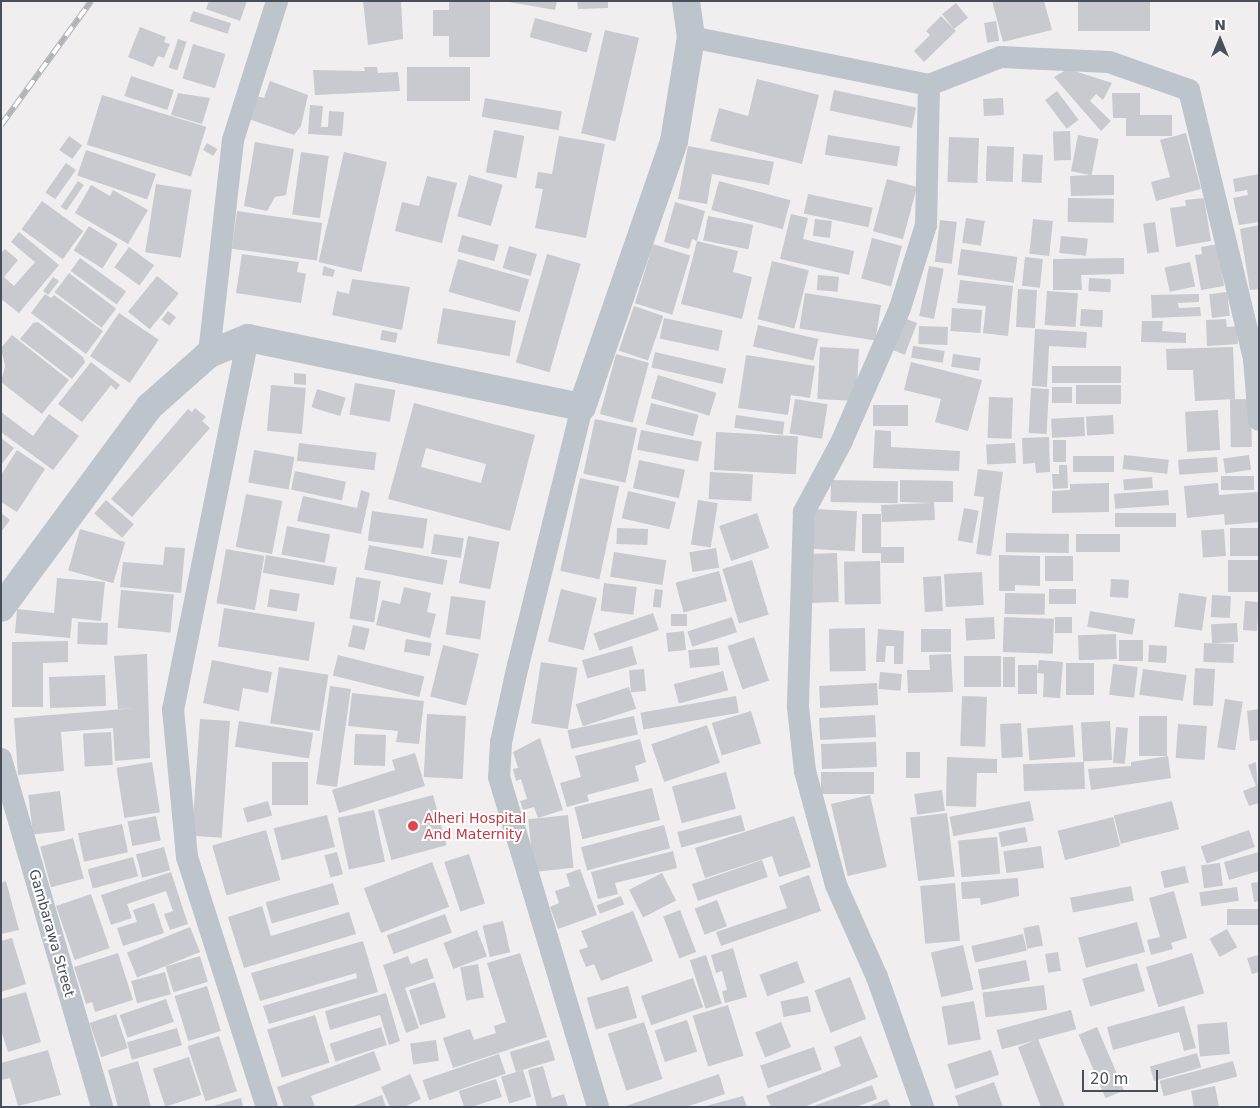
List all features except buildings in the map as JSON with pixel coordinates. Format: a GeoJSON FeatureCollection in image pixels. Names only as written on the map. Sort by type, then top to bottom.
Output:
{"type":"FeatureCollection","features":[{"type":"Feature","properties":{"kind":"street"},"geometry":{"type":"LineString","coordinates":[[209,354],[233,140],[277,1]]}},
{"type":"Feature","properties":{"kind":"street"},"geometry":{"type":"LineString","coordinates":[[598,1107],[499,777],[501,742],[518,665],[582,407],[674,141],[691,37],[686,1]]}},
{"type":"Feature","properties":{"kind":"street"},"geometry":{"type":"LineString","coordinates":[[691,37],[929,85],[1001,57],[1109,62],[1189,90],[1254,359],[1259,420]]}},
{"type":"Feature","properties":{"kind":"street"},"geometry":{"type":"LineString","coordinates":[[923,1107],[877,977],[836,885],[806,771],[798,707],[804,512],[842,441],[896,317],[926,225],[929,85]]}},
{"type":"Feature","properties":{"kind":"street"},"geometry":{"type":"LineString","coordinates":[[248,338],[173,708],[187,857],[267,1107]]}},
{"type":"Feature","properties":{"kind":"street"},"geometry":{"type":"LineString","coordinates":[[1,608],[149,407],[209,354],[248,338],[582,407]]}},
{"type":"Feature","properties":{"kind":"street","name":"Gambarawa Street"},"geometry":{"type":"LineString","coordinates":[[1,759],[102,1107]]}},
{"type":"Feature","properties":{"kind":"railway"},"geometry":{"type":"LineString","coordinates":[[1,125],[91,1]]}},
{"type":"Feature","properties":{"kind":"place","name":"Alheri Hospital And Maternity"},"geometry":{"type":"Point","coordinates":[413,826]}}]}
